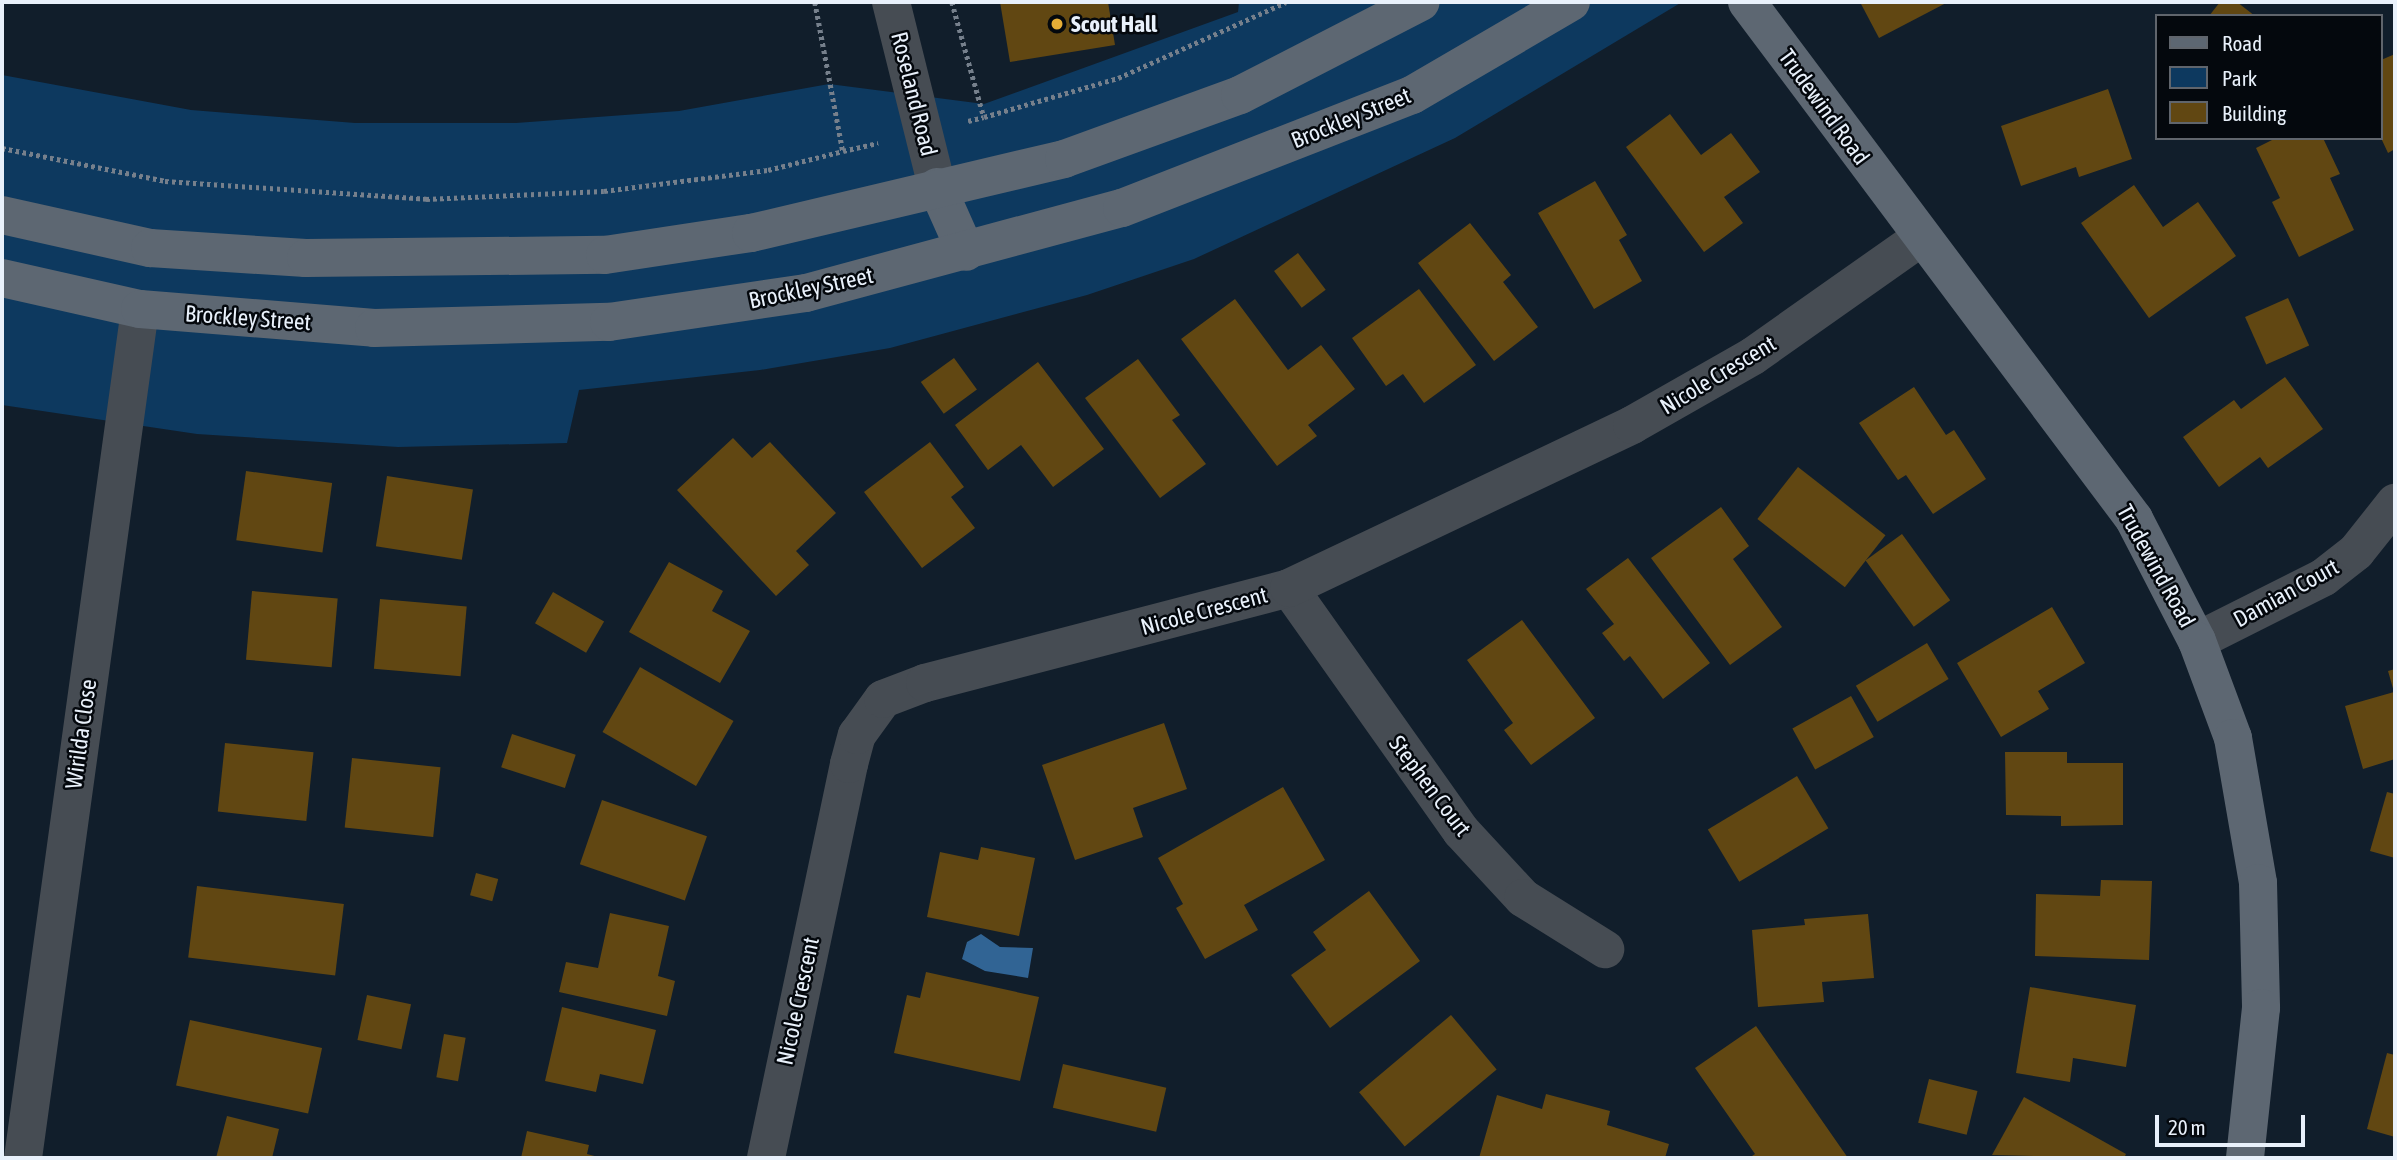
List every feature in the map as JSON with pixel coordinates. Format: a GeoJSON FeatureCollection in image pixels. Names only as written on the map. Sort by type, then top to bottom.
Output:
{"type":"FeatureCollection","features":[{"type":"Feature","properties":{"kind":"main road"},"geometry":{"type":"LineString","coordinates":[[2,215],[150,248],[306,258],[606,256],[751,233],[1064,159],[1241,95],[1421,2]]}},
{"type":"Feature","properties":{"kind":"main road","name":"Brockley Street"},"geometry":{"type":"LineString","coordinates":[[2,278],[140,309],[374,328],[609,322],[806,293],[1122,208],[1412,95],[1571,2]]}},
{"type":"Feature","properties":{"kind":"main road","name":"Trudewind Road"},"geometry":{"type":"LineString","coordinates":[[1747,2],[1920,238],[2134,519],[2197,641],[2233,738],[2258,883],[2260,1008],[2245,1158]]}},
{"type":"Feature","properties":{"kind":"main road"},"geometry":{"type":"LineString","coordinates":[[937,187],[966,252]]}},
{"type":"Feature","properties":{"kind":"main road"},"geometry":{"type":"LineString","coordinates":[[140,309],[150,248]]}},
{"type":"Feature","properties":{"kind":"street","name":"Roseland Road"},"geometry":{"type":"LineString","coordinates":[[891,2],[937,187]]}},
{"type":"Feature","properties":{"kind":"street","name":"Nicole Crescent"},"geometry":{"type":"LineString","coordinates":[[766,1158],[844,784],[857,735],[873,708],[895,693],[925,684],[1289,588],[1632,425],[1753,356],[1920,238]]}},
{"type":"Feature","properties":{"kind":"street","name":"Wirilda Close"},"geometry":{"type":"LineString","coordinates":[[23,1158],[140,309]]}},
{"type":"Feature","properties":{"kind":"street","name":"Damian Court"},"geometry":{"type":"LineString","coordinates":[[2197,641],[2324,577],[2356,552],[2395,503]]}},
{"type":"Feature","properties":{"kind":"street","name":"Stephen Court"},"geometry":{"type":"LineString","coordinates":[[1289,588],[1461,831],[1522,898],[1605,949]]}},
{"type":"Feature","properties":{"kind":"path"},"geometry":{"type":"LineString","coordinates":[[952,2],[984,117],[1118,78],[1286,2]]}},
{"type":"Feature","properties":{"kind":"path"},"geometry":{"type":"LineString","coordinates":[[2,148],[165,181],[426,198],[604,191],[768,170],[843,151]]}},
{"type":"Feature","properties":{"kind":"green space"},"geometry":{"type":"Polygon","coordinates":[[[1239,2],[1682,2],[1455,138],[1194,259],[1087,295],[890,348],[760,370],[579,390],[567,443],[398,447],[197,434],[2,405],[2,75],[191,110],[355,123],[516,123],[679,111],[829,84],[984,104],[1238,12],[1239,2]]]}},
{"type":"Feature","properties":{"kind":"shaded area"},"geometry":{"type":"Polygon","coordinates":[[[981,934],[1000,947],[1033,948],[1028,978],[985,971],[962,959],[967,942],[981,934]]]}},
{"type":"Feature","properties":{"kind":"building","name":"Scout Hall"},"geometry":{"type":"Polygon","coordinates":[[[1000,2],[1108,2],[1115,45],[1010,62],[1000,2]]]}},
{"type":"Feature","properties":{"kind":"building"},"geometry":{"type":"Polygon","coordinates":[[[1860,2],[1948,2],[1879,38],[1860,2]]]}},
{"type":"Feature","properties":{"kind":"building"},"geometry":{"type":"Polygon","coordinates":[[[2220,2],[2237,2],[2252,14],[2211,14],[2220,2]]]}},
{"type":"Feature","properties":{"kind":"building"},"geometry":{"type":"Polygon","coordinates":[[[2395,54],[2395,149],[2388,153],[2382,140],[2383,59],[2395,54]]]}},
{"type":"Feature","properties":{"kind":"building"},"geometry":{"type":"Polygon","coordinates":[[[2108,89],[2132,159],[2079,177],[2076,167],[2021,186],[2001,126],[2108,89]]]}},
{"type":"Feature","properties":{"kind":"building"},"geometry":{"type":"Polygon","coordinates":[[[1670,114],[1701,155],[1731,133],[1760,172],[1724,197],[1743,223],[1704,252],[1626,147],[1670,114]]]}},
{"type":"Feature","properties":{"kind":"building"},"geometry":{"type":"Polygon","coordinates":[[[2272,140],[2324,140],[2340,174],[2330,178],[2354,230],[2299,257],[2272,202],[2280,198],[2256,148],[2272,140]]]}},
{"type":"Feature","properties":{"kind":"building"},"geometry":{"type":"Polygon","coordinates":[[[1595,181],[1627,235],[1619,240],[1642,281],[1594,309],[1538,213],[1595,181]]]}},
{"type":"Feature","properties":{"kind":"building"},"geometry":{"type":"Polygon","coordinates":[[[2134,185],[2163,227],[2198,202],[2236,256],[2149,318],[2081,223],[2134,185]]]}},
{"type":"Feature","properties":{"kind":"building"},"geometry":{"type":"Polygon","coordinates":[[[1470,223],[1511,275],[1503,282],[1538,327],[1494,361],[1418,263],[1470,223]]]}},
{"type":"Feature","properties":{"kind":"building"},"geometry":{"type":"Polygon","coordinates":[[[1298,253],[1326,290],[1302,308],[1274,271],[1298,253]]]}},
{"type":"Feature","properties":{"kind":"building"},"geometry":{"type":"Polygon","coordinates":[[[1419,289],[1476,365],[1424,403],[1403,374],[1386,386],[1352,338],[1419,289]]]}},
{"type":"Feature","properties":{"kind":"building"},"geometry":{"type":"Polygon","coordinates":[[[2288,298],[2309,346],[2266,365],[2245,317],[2288,298]]]}},
{"type":"Feature","properties":{"kind":"building"},"geometry":{"type":"Polygon","coordinates":[[[1235,299],[1288,370],[1321,345],[1355,389],[1308,425],[1317,436],[1277,466],[1181,339],[1235,299]]]}},
{"type":"Feature","properties":{"kind":"building"},"geometry":{"type":"Polygon","coordinates":[[[954,358],[977,390],[944,414],[921,382],[954,358]]]}},
{"type":"Feature","properties":{"kind":"building"},"geometry":{"type":"Polygon","coordinates":[[[1138,359],[1180,415],[1172,420],[1206,464],[1160,498],[1085,398],[1138,359]]]}},
{"type":"Feature","properties":{"kind":"building"},"geometry":{"type":"Polygon","coordinates":[[[1038,362],[1104,449],[1053,487],[1021,445],[988,470],[955,425],[1038,362]]]}},
{"type":"Feature","properties":{"kind":"building"},"geometry":{"type":"Polygon","coordinates":[[[2285,377],[2323,429],[2268,468],[2260,457],[2219,487],[2183,437],[2234,400],[2241,409],[2285,377]]]}},
{"type":"Feature","properties":{"kind":"building"},"geometry":{"type":"Polygon","coordinates":[[[1914,387],[1946,435],[1954,430],[1986,479],[1933,514],[1906,475],[1898,480],[1859,423],[1914,387]]]}},
{"type":"Feature","properties":{"kind":"building"},"geometry":{"type":"Polygon","coordinates":[[[733,438],[752,458],[770,442],[836,513],[796,551],[809,565],[776,596],[677,490],[733,438]]]}},
{"type":"Feature","properties":{"kind":"building"},"geometry":{"type":"Polygon","coordinates":[[[930,442],[964,487],[951,497],[975,528],[922,568],[864,492],[930,442]]]}},
{"type":"Feature","properties":{"kind":"building"},"geometry":{"type":"Polygon","coordinates":[[[1798,467],[1885,535],[1845,587],[1757,519],[1798,467]]]}},
{"type":"Feature","properties":{"kind":"building"},"geometry":{"type":"Polygon","coordinates":[[[246,471],[332,483],[322,552],[236,540],[246,471]]]}},
{"type":"Feature","properties":{"kind":"building"},"geometry":{"type":"Polygon","coordinates":[[[387,476],[473,490],[462,560],[376,546],[387,476]]]}},
{"type":"Feature","properties":{"kind":"building"},"geometry":{"type":"Polygon","coordinates":[[[1721,507],[1749,546],[1733,559],[1782,627],[1730,665],[1651,558],[1721,507]]]}},
{"type":"Feature","properties":{"kind":"building"},"geometry":{"type":"Polygon","coordinates":[[[1902,534],[1950,600],[1914,627],[1866,560],[1902,534]]]}},
{"type":"Feature","properties":{"kind":"building"},"geometry":{"type":"Polygon","coordinates":[[[1628,558],[1710,663],[1663,699],[1630,656],[1624,661],[1602,633],[1614,624],[1586,589],[1628,558]]]}},
{"type":"Feature","properties":{"kind":"building"},"geometry":{"type":"Polygon","coordinates":[[[669,562],[723,591],[712,611],[750,631],[720,683],[629,632],[669,562]]]}},
{"type":"Feature","properties":{"kind":"building"},"geometry":{"type":"Polygon","coordinates":[[[252,591],[338,598],[332,667],[246,660],[252,591]]]}},
{"type":"Feature","properties":{"kind":"building"},"geometry":{"type":"Polygon","coordinates":[[[553,592],[604,622],[586,653],[535,623],[553,592]]]}},
{"type":"Feature","properties":{"kind":"building"},"geometry":{"type":"Polygon","coordinates":[[[380,599],[467,607],[461,676],[374,669],[380,599]]]}},
{"type":"Feature","properties":{"kind":"building"},"geometry":{"type":"Polygon","coordinates":[[[2052,607],[2085,663],[2038,691],[2049,709],[2001,737],[1957,663],[2052,607]]]}},
{"type":"Feature","properties":{"kind":"building"},"geometry":{"type":"Polygon","coordinates":[[[1522,620],[1595,718],[1531,765],[1504,730],[1513,723],[1467,660],[1522,620]]]}},
{"type":"Feature","properties":{"kind":"building"},"geometry":{"type":"Polygon","coordinates":[[[1927,643],[1949,679],[1877,722],[1856,686],[1927,643]]]}},
{"type":"Feature","properties":{"kind":"building"},"geometry":{"type":"Polygon","coordinates":[[[640,667],[734,721],[696,786],[602,732],[640,667]]]}},
{"type":"Feature","properties":{"kind":"building"},"geometry":{"type":"Polygon","coordinates":[[[2395,669],[2395,759],[2363,769],[2345,706],[2394,692],[2388,671],[2395,669]]]}},
{"type":"Feature","properties":{"kind":"building"},"geometry":{"type":"Polygon","coordinates":[[[1851,696],[1874,737],[1815,770],[1792,728],[1851,696]]]}},
{"type":"Feature","properties":{"kind":"building"},"geometry":{"type":"Polygon","coordinates":[[[1164,723],[1187,789],[1133,808],[1143,837],[1075,860],[1042,765],[1164,723]]]}},
{"type":"Feature","properties":{"kind":"building"},"geometry":{"type":"Polygon","coordinates":[[[512,734],[576,755],[565,788],[501,767],[512,734]]]}},
{"type":"Feature","properties":{"kind":"building"},"geometry":{"type":"Polygon","coordinates":[[[225,743],[314,752],[306,821],[218,812],[225,743]]]}},
{"type":"Feature","properties":{"kind":"building"},"geometry":{"type":"Polygon","coordinates":[[[2005,752],[2067,752],[2067,763],[2123,763],[2123,825],[2061,826],[2061,816],[2006,815],[2005,752]]]}},
{"type":"Feature","properties":{"kind":"building"},"geometry":{"type":"Polygon","coordinates":[[[352,758],[441,767],[433,837],[345,828],[352,758]]]}},
{"type":"Feature","properties":{"kind":"building"},"geometry":{"type":"Polygon","coordinates":[[[1797,776],[1828,828],[1739,882],[1708,830],[1797,776]]]}},
{"type":"Feature","properties":{"kind":"building"},"geometry":{"type":"Polygon","coordinates":[[[1283,787],[1325,860],[1244,905],[1258,930],[1205,959],[1176,908],[1183,904],[1158,858],[1283,787]]]}},
{"type":"Feature","properties":{"kind":"building"},"geometry":{"type":"Polygon","coordinates":[[[2387,792],[2395,794],[2395,858],[2370,851],[2387,792]]]}},
{"type":"Feature","properties":{"kind":"building"},"geometry":{"type":"Polygon","coordinates":[[[602,800],[707,836],[685,900],[580,864],[602,800]]]}},
{"type":"Feature","properties":{"kind":"building"},"geometry":{"type":"Polygon","coordinates":[[[981,847],[1035,858],[1019,936],[927,917],[940,852],[978,860],[981,847]]]}},
{"type":"Feature","properties":{"kind":"building"},"geometry":{"type":"Polygon","coordinates":[[[476,873],[498,879],[492,901],[470,895],[476,873]]]}},
{"type":"Feature","properties":{"kind":"building"},"geometry":{"type":"Polygon","coordinates":[[[2101,880],[2152,881],[2149,960],[2035,956],[2036,894],[2100,896],[2101,880]]]}},
{"type":"Feature","properties":{"kind":"building"},"geometry":{"type":"Polygon","coordinates":[[[197,886],[344,904],[335,975],[188,957],[197,886]]]}},
{"type":"Feature","properties":{"kind":"building"},"geometry":{"type":"Polygon","coordinates":[[[1369,891],[1420,961],[1330,1028],[1291,975],[1326,950],[1313,932],[1369,891]]]}},
{"type":"Feature","properties":{"kind":"building"},"geometry":{"type":"Polygon","coordinates":[[[610,913],[669,926],[658,976],[675,981],[667,1016],[559,992],[566,962],[598,968],[610,913]]]}},
{"type":"Feature","properties":{"kind":"building"},"geometry":{"type":"Polygon","coordinates":[[[1868,914],[1874,978],[1822,982],[1824,1002],[1758,1007],[1752,930],[1805,925],[1804,919],[1868,914]]]}},
{"type":"Feature","properties":{"kind":"building"},"geometry":{"type":"Polygon","coordinates":[[[926,972],[1039,997],[1020,1081],[894,1053],[907,995],[920,998],[926,972]]]}},
{"type":"Feature","properties":{"kind":"building"},"geometry":{"type":"Polygon","coordinates":[[[2030,987],[2136,1005],[2126,1067],[2073,1058],[2070,1082],[2016,1073],[2030,987]]]}},
{"type":"Feature","properties":{"kind":"building"},"geometry":{"type":"Polygon","coordinates":[[[367,995],[411,1004],[401,1049],[357,1040],[367,995]]]}},
{"type":"Feature","properties":{"kind":"building"},"geometry":{"type":"Polygon","coordinates":[[[562,1007],[656,1030],[643,1084],[600,1074],[596,1092],[545,1081],[562,1007]]]}},
{"type":"Feature","properties":{"kind":"building"},"geometry":{"type":"Polygon","coordinates":[[[1451,1015],[1497,1069],[1405,1147],[1359,1092],[1451,1015]]]}},
{"type":"Feature","properties":{"kind":"building"},"geometry":{"type":"Polygon","coordinates":[[[190,1020],[322,1048],[308,1114],[176,1086],[190,1020]]]}},
{"type":"Feature","properties":{"kind":"building"},"geometry":{"type":"Polygon","coordinates":[[[1756,1026],[1848,1158],[1749,1158],[1755,1154],[1695,1068],[1756,1026]]]}},
{"type":"Feature","properties":{"kind":"building"},"geometry":{"type":"Polygon","coordinates":[[[444,1034],[466,1038],[458,1081],[436,1077],[444,1034]]]}},
{"type":"Feature","properties":{"kind":"building"},"geometry":{"type":"Polygon","coordinates":[[[2387,1053],[2395,1055],[2395,1137],[2367,1129],[2387,1053]]]}},
{"type":"Feature","properties":{"kind":"building"},"geometry":{"type":"Polygon","coordinates":[[[1063,1064],[1166,1088],[1156,1132],[1053,1108],[1063,1064]]]}},
{"type":"Feature","properties":{"kind":"building"},"geometry":{"type":"Polygon","coordinates":[[[1929,1079],[1978,1091],[1967,1135],[1918,1123],[1929,1079]]]}},
{"type":"Feature","properties":{"kind":"building"},"geometry":{"type":"Polygon","coordinates":[[[1546,1094],[1610,1111],[1607,1125],[1669,1144],[1665,1158],[1479,1158],[1497,1095],[1542,1109],[1546,1094]]]}},
{"type":"Feature","properties":{"kind":"building"},"geometry":{"type":"Polygon","coordinates":[[[2024,1097],[2126,1154],[2124,1158],[1992,1155],[2024,1097]]]}},
{"type":"Feature","properties":{"kind":"building"},"geometry":{"type":"Polygon","coordinates":[[[227,1116],[279,1129],[272,1158],[216,1158],[227,1116]]]}},
{"type":"Feature","properties":{"kind":"building"},"geometry":{"type":"Polygon","coordinates":[[[527,1131],[589,1145],[587,1154],[602,1158],[521,1158],[527,1131]]]}},
{"type":"Feature","properties":{"kind":"place","name":"Scout Hall"},"geometry":{"type":"Point","coordinates":[1057,24]}}]}
